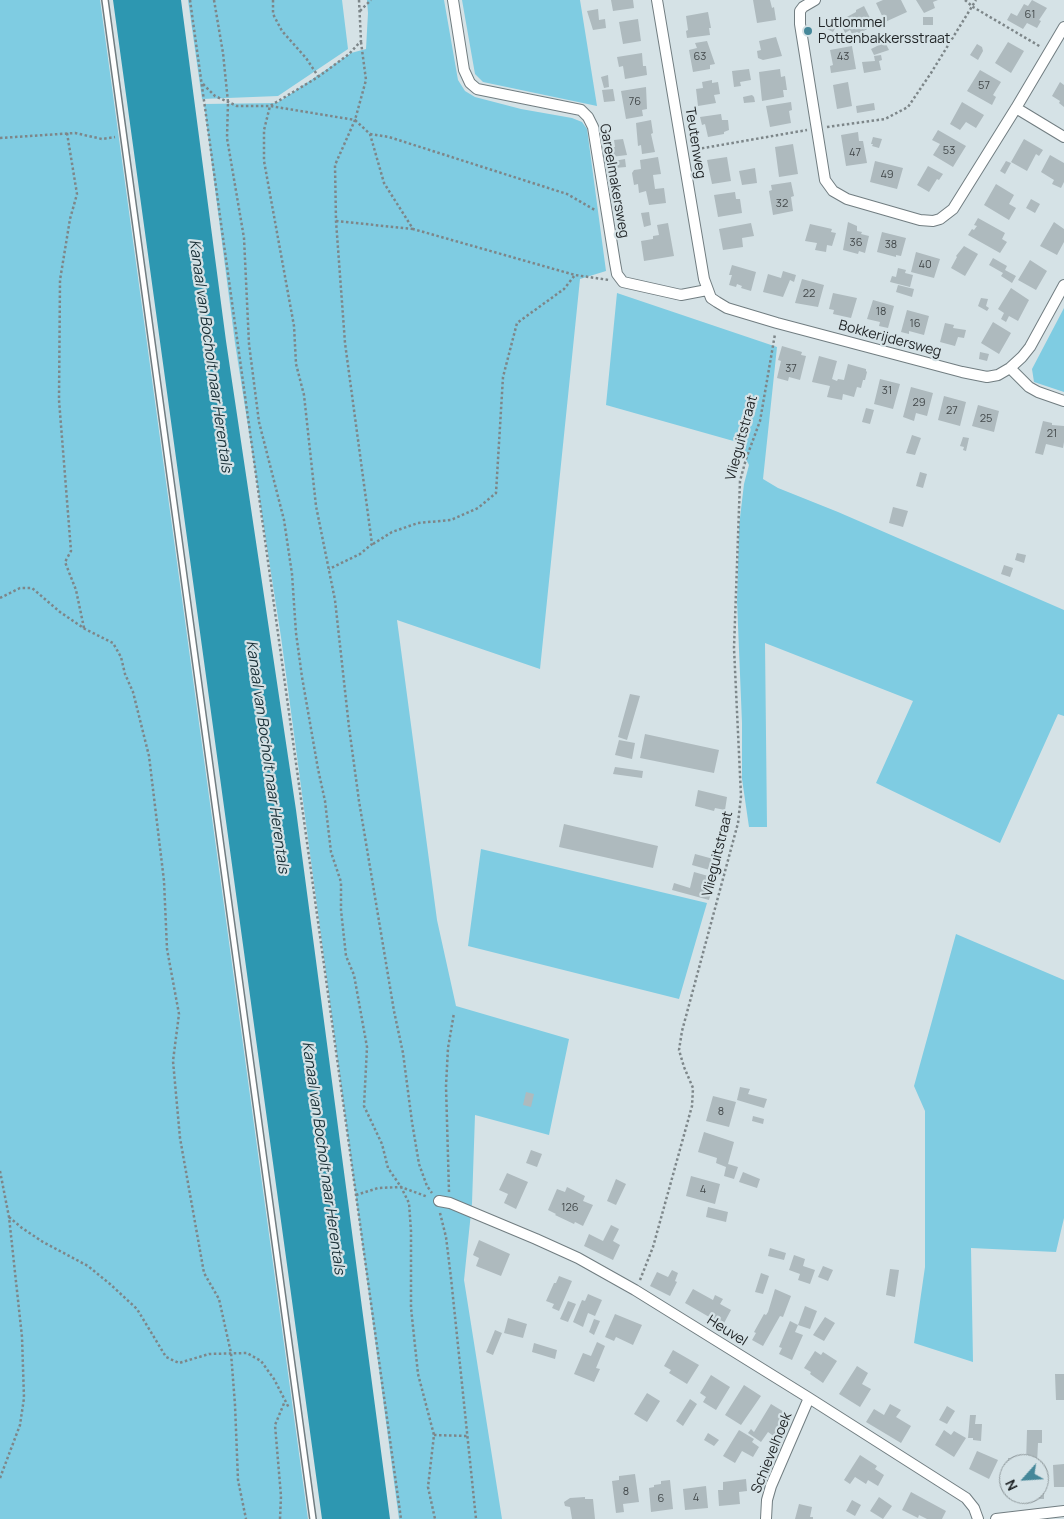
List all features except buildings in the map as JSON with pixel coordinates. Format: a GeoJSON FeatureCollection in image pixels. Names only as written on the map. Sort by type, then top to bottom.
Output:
{"type":"FeatureCollection","features":[{"type":"Feature","properties":{"kind":"street","name":"Gareelmakersweg"},"geometry":{"type":"LineString","coordinates":[[453,0],[464,70],[470,83],[477,89],[580,110],[588,117],[593,127],[617,274],[623,282]]}},
{"type":"Feature","properties":{"kind":"street","name":"Teutenweg"},"geometry":{"type":"LineString","coordinates":[[657,0],[707,290]]}},
{"type":"Feature","properties":{"kind":"street"},"geometry":{"type":"LineString","coordinates":[[815,0],[800,11],[800,24],[825,180],[834,191],[847,199],[920,220],[933,221],[940,219],[953,209],[1064,26]]}},
{"type":"Feature","properties":{"kind":"street"},"geometry":{"type":"LineString","coordinates":[[1016,108],[1064,137]]}},
{"type":"Feature","properties":{"kind":"street"},"geometry":{"type":"LineString","coordinates":[[623,282],[681,295],[707,290]]}},
{"type":"Feature","properties":{"kind":"street"},"geometry":{"type":"LineString","coordinates":[[1064,285],[1030,347],[1010,368],[1029,387],[1064,401]]}},
{"type":"Feature","properties":{"kind":"street","name":"Bokkerijdersweg"},"geometry":{"type":"LineString","coordinates":[[707,290],[711,298],[727,308],[976,376],[998,375],[1010,368]]}},
{"type":"Feature","properties":{"kind":"street","name":"Heuvel"},"geometry":{"type":"LineString","coordinates":[[439,1201],[450,1203],[578,1258],[635,1290],[966,1498],[974,1508],[978,1519]]}},
{"type":"Feature","properties":{"kind":"street","name":"Schievelhoek"},"geometry":{"type":"LineString","coordinates":[[766,1519],[766,1500],[770,1486],[809,1398]]}},
{"type":"Feature","properties":{"kind":"street"},"geometry":{"type":"LineString","coordinates":[[996,1519],[1064,1511]]}},
{"type":"Feature","properties":{"kind":"lane"},"geometry":{"type":"LineString","coordinates":[[105,0],[313,1519]]}},
{"type":"Feature","properties":{"kind":"path"},"geometry":{"type":"LineString","coordinates":[[190,0],[401,1519]]}},
{"type":"Feature","properties":{"kind":"path"},"geometry":{"type":"LineString","coordinates":[[214,0],[223,53],[228,102],[227,138],[244,238],[249,344],[259,422],[284,520],[292,574],[296,633],[302,677],[325,801],[331,852],[341,882],[341,910],[346,956],[354,975],[367,1047],[364,1106],[382,1144],[388,1168],[409,1203],[412,1308],[418,1374],[434,1435],[428,1488],[435,1519]]}},
{"type":"Feature","properties":{"kind":"path"},"geometry":{"type":"LineString","coordinates":[[273,0],[274,14],[282,30],[306,58],[318,77]]}},
{"type":"Feature","properties":{"kind":"path"},"geometry":{"type":"LineString","coordinates":[[358,0],[366,80],[355,120],[336,165],[336,221],[345,343],[372,544]]}},
{"type":"Feature","properties":{"kind":"path"},"geometry":{"type":"LineString","coordinates":[[360,11],[371,0]]}},
{"type":"Feature","properties":{"kind":"path"},"geometry":{"type":"LineString","coordinates":[[964,0],[1049,52]]}},
{"type":"Feature","properties":{"kind":"path"},"geometry":{"type":"LineString","coordinates":[[682,152],[817,128],[885,119],[908,107],[976,0]]}},
{"type":"Feature","properties":{"kind":"path"},"geometry":{"type":"LineString","coordinates":[[361,41],[349,54],[318,77],[270,106],[264,130],[264,161],[294,326],[296,364],[304,395],[316,506],[335,600],[349,726],[360,801],[394,1011],[403,1053],[413,1131],[419,1164],[427,1186],[439,1201],[447,1246],[467,1436],[474,1482],[476,1519]]}},
{"type":"Feature","properties":{"kind":"path"},"geometry":{"type":"LineString","coordinates":[[202,83],[215,96],[237,106],[270,106],[355,120],[370,134],[384,183],[414,229]]}},
{"type":"Feature","properties":{"kind":"path"},"geometry":{"type":"LineString","coordinates":[[0,138],[67,133],[102,139],[124,137]]}},
{"type":"Feature","properties":{"kind":"path"},"geometry":{"type":"LineString","coordinates":[[67,133],[77,194],[70,219],[60,280],[59,400],[71,551],[65,562],[76,590],[85,629]]}},
{"type":"Feature","properties":{"kind":"path"},"geometry":{"type":"LineString","coordinates":[[370,134],[389,137],[567,194],[607,217]]}},
{"type":"Feature","properties":{"kind":"path"},"geometry":{"type":"LineString","coordinates":[[336,221],[414,229],[575,275],[623,282]]}},
{"type":"Feature","properties":{"kind":"path"},"geometry":{"type":"LineString","coordinates":[[329,570],[360,554],[392,532],[418,523],[451,520],[478,508],[496,493],[503,377],[517,323],[564,289],[575,275]]}},
{"type":"Feature","properties":{"kind":"path","name":"Vlieguitstraat"},"geometry":{"type":"LineString","coordinates":[[635,1290],[653,1246],[692,1106],[693,1088],[684,1068],[680,1050],[682,1031],[738,823],[741,796],[734,648],[740,481],[760,421],[777,323]]}},
{"type":"Feature","properties":{"kind":"path"},"geometry":{"type":"LineString","coordinates":[[0,598],[20,588],[32,588],[60,612],[85,629],[113,643],[121,657],[125,674],[133,692],[149,756],[164,881],[167,949],[179,1014],[173,1062],[180,1138],[204,1273],[219,1299],[231,1353],[236,1405],[238,1480],[246,1519]]}},
{"type":"Feature","properties":{"kind":"path"},"geometry":{"type":"LineString","coordinates":[[450,1203],[446,1086],[448,1048],[454,1013]]}},
{"type":"Feature","properties":{"kind":"path"},"geometry":{"type":"LineString","coordinates":[[0,1171],[9,1217],[22,1337],[24,1398],[20,1424],[0,1478]]}},
{"type":"Feature","properties":{"kind":"path"},"geometry":{"type":"LineString","coordinates":[[356,1195],[378,1188],[401,1187],[439,1201]]}},
{"type":"Feature","properties":{"kind":"path"},"geometry":{"type":"LineString","coordinates":[[9,1217],[43,1242],[88,1266],[110,1284],[138,1309],[166,1356],[179,1363],[209,1354],[231,1353],[247,1354],[261,1361],[286,1401],[275,1425],[281,1496],[280,1519]]}},
{"type":"Feature","properties":{"kind":"path"},"geometry":{"type":"LineString","coordinates":[[434,1435],[467,1436]]}},
{"type":"Feature","properties":{"kind":"shaded area"},"geometry":{"type":"Polygon","coordinates":[[[0,0],[100,0],[308,1519],[0,1519],[0,0]]]}},
{"type":"Feature","properties":{"kind":"shaded area"},"geometry":{"type":"Polygon","coordinates":[[[188,0],[342,0],[348,49],[278,96],[202,99],[188,0]]]}},
{"type":"Feature","properties":{"kind":"shaded area"},"geometry":{"type":"Polygon","coordinates":[[[367,0],[444,0],[458,80],[465,91],[475,97],[521,109],[572,118],[582,122],[587,129],[606,271],[580,279],[540,669],[397,620],[437,920],[456,1006],[569,1039],[549,1135],[475,1115],[472,1203],[464,1280],[502,1519],[399,1519],[281,637],[235,343],[204,104],[277,103],[351,53],[366,49],[367,0]]]}},
{"type":"Feature","properties":{"kind":"shaded area"},"geometry":{"type":"Polygon","coordinates":[[[462,0],[580,0],[597,106],[483,82],[475,74],[462,0]]]}},
{"type":"Feature","properties":{"kind":"shaded area"},"geometry":{"type":"Polygon","coordinates":[[[617,293],[777,347],[763,479],[778,488],[1064,610],[1064,716],[1058,714],[1000,843],[876,783],[913,701],[765,643],[767,827],[749,827],[742,779],[742,723],[737,601],[739,526],[744,484],[749,465],[737,442],[606,405],[617,293]]]}},
{"type":"Feature","properties":{"kind":"shaded area"},"geometry":{"type":"Polygon","coordinates":[[[1064,308],[1064,392],[1034,382],[1032,369],[1064,308]]]}},
{"type":"Feature","properties":{"kind":"shaded area"},"geometry":{"type":"Polygon","coordinates":[[[481,849],[707,903],[679,999],[468,946],[481,849]]]}},
{"type":"Feature","properties":{"kind":"shaded area"},"geometry":{"type":"Polygon","coordinates":[[[956,934],[1064,980],[1064,1218],[1056,1252],[971,1248],[973,1362],[914,1343],[925,1267],[925,1111],[914,1086],[956,934]]]}},
{"type":"Feature","properties":{"kind":"water","name":"Kanaal van Bocholt naar Herentals"},"geometry":{"type":"Polygon","coordinates":[[[113,0],[181,0],[226,341],[296,810],[390,1519],[322,1519],[113,0]]]}},
{"type":"Feature","properties":{"kind":"place","name":"Lutlommel Pottenbakkersstraat"},"geometry":{"type":"Point","coordinates":[808,31]}}]}
